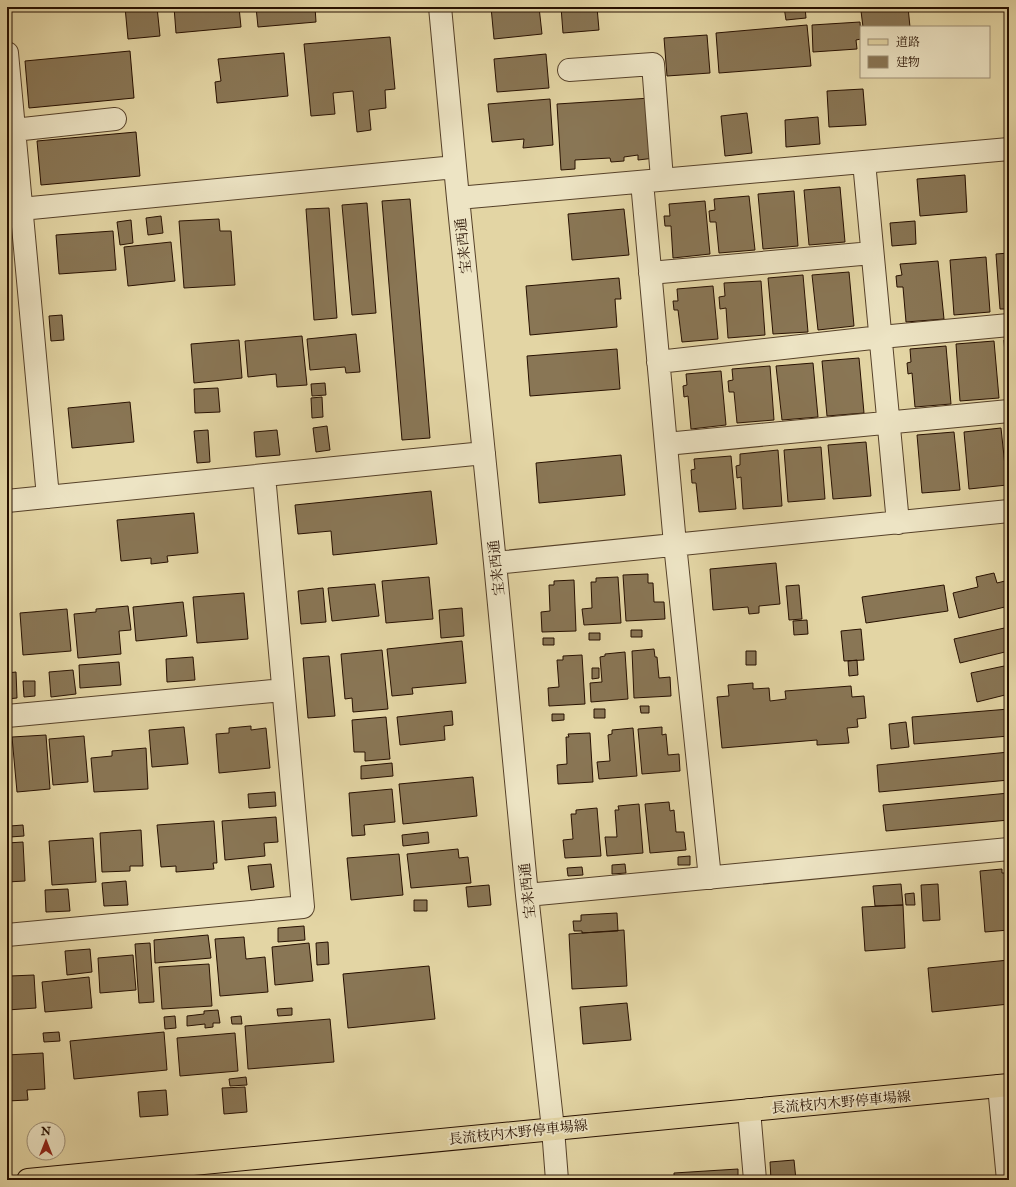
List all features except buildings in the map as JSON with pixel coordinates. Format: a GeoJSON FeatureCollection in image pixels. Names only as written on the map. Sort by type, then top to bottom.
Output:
{"type":"FeatureCollection","features":[{"type":"Feature","properties":{"kind":"main road","name":"長流枝内木野停車場線"},"geometry":{"type":"LineString","coordinates":[[28,1180],[1004,1086]]}},
{"type":"Feature","properties":{"kind":"street","name":"宝来西通"},"geometry":{"type":"LineString","coordinates":[[440,7],[458,198],[496,563],[527,896],[553,1129],[557,1180]]}},
{"type":"Feature","properties":{"kind":"street"},"geometry":{"type":"LineString","coordinates":[[7,53],[48,497]]}},
{"type":"Feature","properties":{"kind":"street"},"geometry":{"type":"LineString","coordinates":[[569,70],[653,64],[650,273],[675,544],[710,878]]}},
{"type":"Feature","properties":{"kind":"street"},"geometry":{"type":"LineString","coordinates":[[14,130],[115,119]]}},
{"type":"Feature","properties":{"kind":"street"},"geometry":{"type":"LineString","coordinates":[[458,198],[1009,149]]}},
{"type":"Feature","properties":{"kind":"street"},"geometry":{"type":"LineString","coordinates":[[864,162],[898,523]]}},
{"type":"Feature","properties":{"kind":"street"},"geometry":{"type":"LineString","coordinates":[[21,209],[455,167]]}},
{"type":"Feature","properties":{"kind":"street"},"geometry":{"type":"LineString","coordinates":[[650,273],[872,254]]}},
{"type":"Feature","properties":{"kind":"street"},"geometry":{"type":"LineString","coordinates":[[658,362],[880,337],[1009,325]]}},
{"type":"Feature","properties":{"kind":"street"},"geometry":{"type":"LineString","coordinates":[[666,444],[1009,410]]}},
{"type":"Feature","properties":{"kind":"street"},"geometry":{"type":"LineString","coordinates":[[7,501],[484,453]]}},
{"type":"Feature","properties":{"kind":"street"},"geometry":{"type":"LineString","coordinates":[[7,935],[303,907],[264,476]]}},
{"type":"Feature","properties":{"kind":"street"},"geometry":{"type":"LineString","coordinates":[[496,563],[1009,511]]}},
{"type":"Feature","properties":{"kind":"street"},"geometry":{"type":"LineString","coordinates":[[7,716],[283,690]]}},
{"type":"Feature","properties":{"kind":"street"},"geometry":{"type":"LineString","coordinates":[[527,896],[1009,849]]}},
{"type":"Feature","properties":{"kind":"street"},"geometry":{"type":"LineString","coordinates":[[1004,1086],[1008,1170]]}},
{"type":"Feature","properties":{"kind":"street"},"geometry":{"type":"LineString","coordinates":[[749,1110],[755,1180]]}}]}
